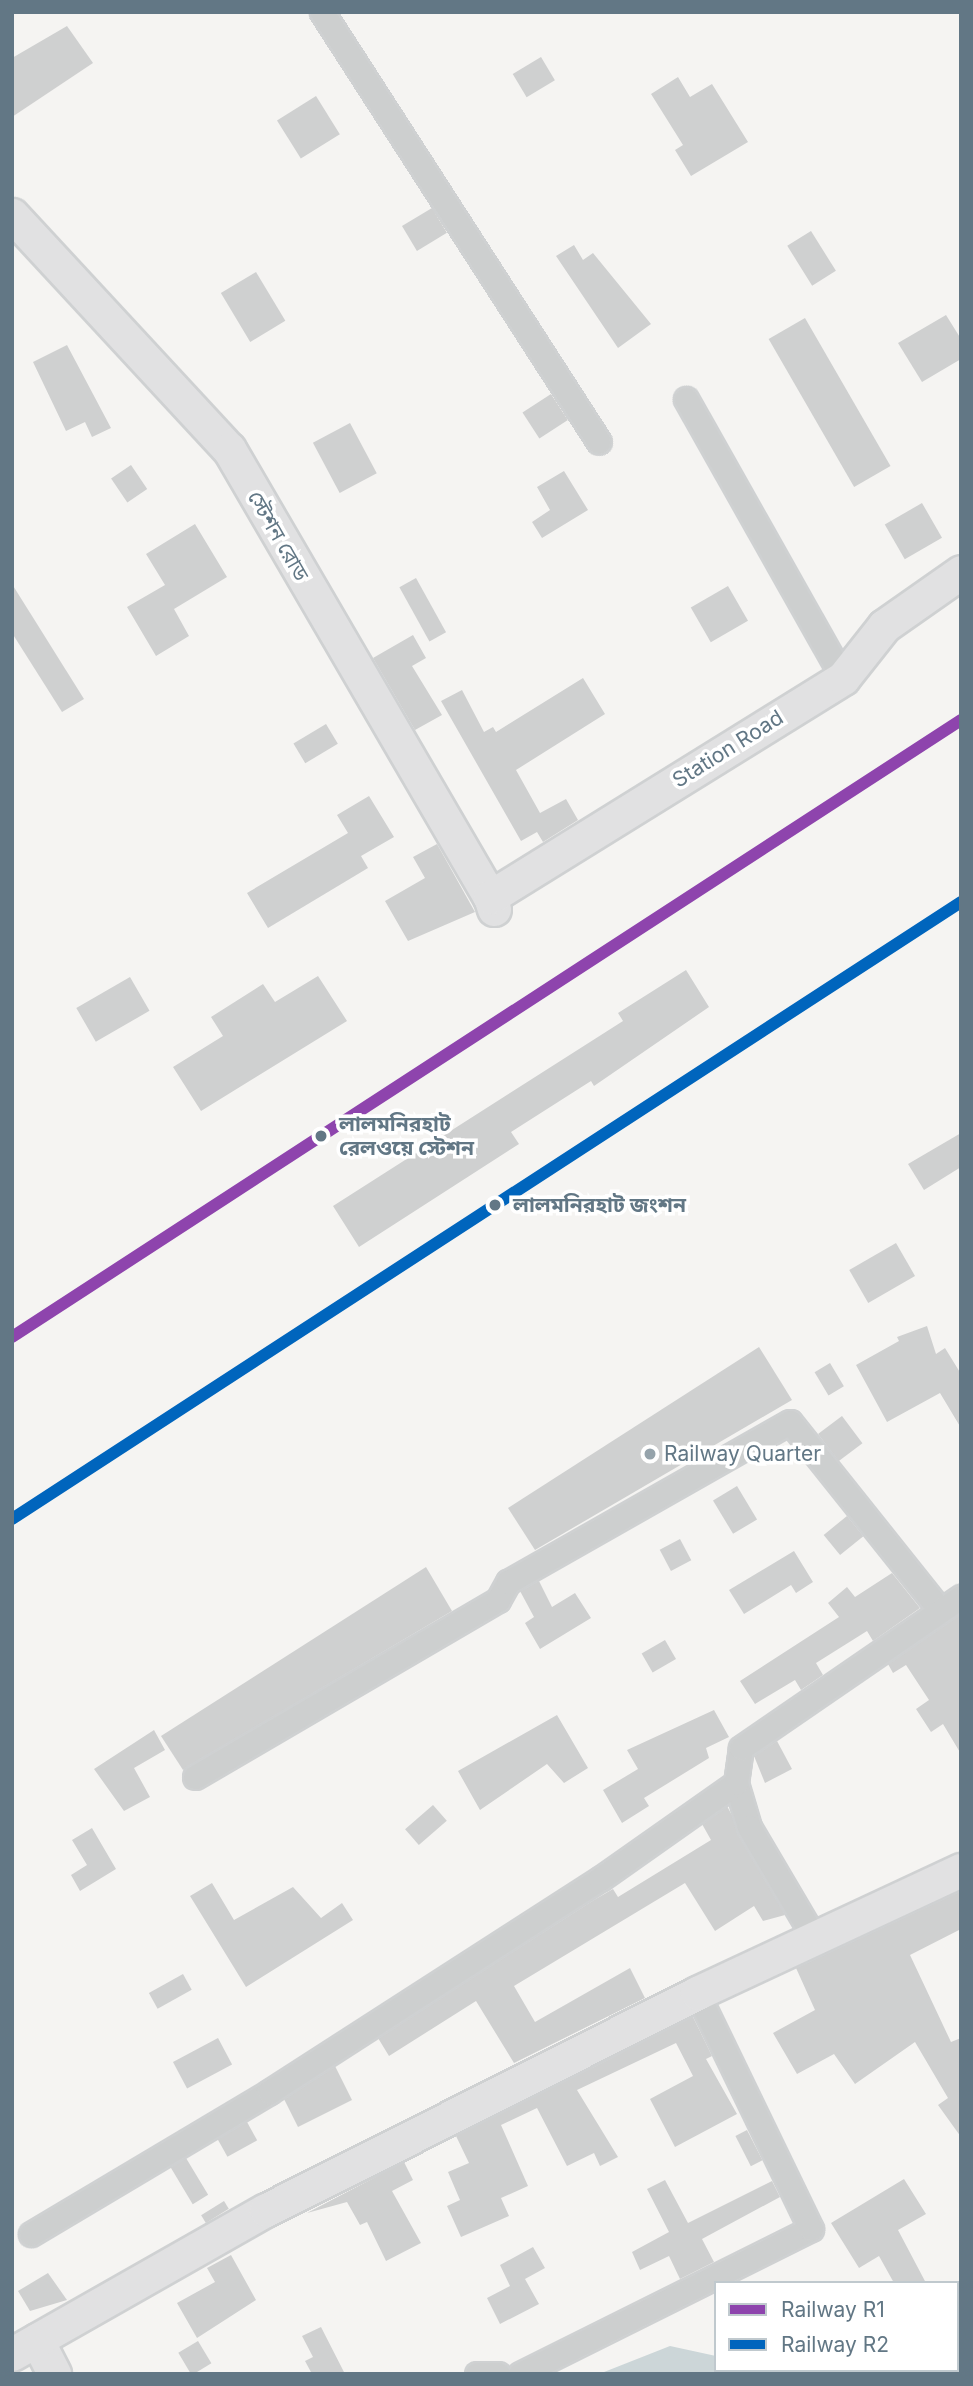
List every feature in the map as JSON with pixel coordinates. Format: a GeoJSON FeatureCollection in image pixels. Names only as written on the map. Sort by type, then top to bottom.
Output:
{"type":"FeatureCollection","features":[{"type":"Feature","properties":{"kind":"main road","name":"স্টেশন রোড"},"geometry":{"type":"LineString","coordinates":[[12,215],[229,449],[492,903]]}},
{"type":"Feature","properties":{"kind":"main road","name":"Station Road"},"geometry":{"type":"LineString","coordinates":[[492,903],[843,678],[884,626],[961,572]]}},
{"type":"Feature","properties":{"kind":"main road"},"geometry":{"type":"LineString","coordinates":[[54,2374],[25,2347],[266,2210],[697,1993],[961,1870]]}},
{"type":"Feature","properties":{"kind":"street"},"geometry":{"type":"LineString","coordinates":[[322,12],[599,442]]}},
{"type":"Feature","properties":{"kind":"street"},"geometry":{"type":"LineString","coordinates":[[686,399],[843,678]]}},
{"type":"Feature","properties":{"kind":"street"},"geometry":{"type":"LineString","coordinates":[[195,1777],[498,1600],[508,1582],[790,1422],[940,1610]]}},
{"type":"Feature","properties":{"kind":"street"},"geometry":{"type":"LineString","coordinates":[[815,1939],[749,1827],[736,1783],[741,1748],[961,1597]]}},
{"type":"Feature","properties":{"kind":"street"},"geometry":{"type":"LineString","coordinates":[[31,2234],[444,1980],[736,1783]]}},
{"type":"Feature","properties":{"kind":"street"},"geometry":{"type":"LineString","coordinates":[[520,2374],[811,2228],[697,1993]]}},
{"type":"Feature","properties":{"kind":"street"},"geometry":{"type":"LineString","coordinates":[[477,2374],[498,2374]]}},
{"type":"Feature","properties":{"kind":"shaded area"},"geometry":{"type":"Polygon","coordinates":[[[670,2346],[714,2356],[714,2372],[737,2374],[599,2374],[670,2346]]]}},
{"type":"Feature","properties":{"kind":"building"},"geometry":{"type":"Polygon","coordinates":[[[67,26],[93,63],[12,117],[12,58],[67,26]]]}},
{"type":"Feature","properties":{"kind":"building"},"geometry":{"type":"Polygon","coordinates":[[[541,57],[555,80],[527,97],[513,74],[541,57]]]}},
{"type":"Feature","properties":{"kind":"building"},"geometry":{"type":"Polygon","coordinates":[[[678,77],[690,97],[712,84],[748,142],[691,176],[675,150],[683,145],[651,94],[678,77]]]}},
{"type":"Feature","properties":{"kind":"building"},"geometry":{"type":"Polygon","coordinates":[[[316,96],[340,134],[301,159],[277,120],[316,96]]]}},
{"type":"Feature","properties":{"kind":"building"},"geometry":{"type":"Polygon","coordinates":[[[432,208],[447,233],[417,251],[402,226],[432,208]]]}},
{"type":"Feature","properties":{"kind":"building"},"geometry":{"type":"Polygon","coordinates":[[[811,231],[836,271],[812,286],[787,246],[811,231]]]}},
{"type":"Feature","properties":{"kind":"building"},"geometry":{"type":"Polygon","coordinates":[[[574,245],[583,260],[593,253],[651,324],[618,348],[556,256],[574,245]]]}},
{"type":"Feature","properties":{"kind":"building"},"geometry":{"type":"Polygon","coordinates":[[[256,272],[285,321],[250,342],[221,293],[256,272]]]}},
{"type":"Feature","properties":{"kind":"building"},"geometry":{"type":"Polygon","coordinates":[[[946,315],[961,339],[961,359],[922,382],[898,343],[946,315]]]}},
{"type":"Feature","properties":{"kind":"building"},"geometry":{"type":"Polygon","coordinates":[[[805,318],[890,466],[854,487],[769,339],[805,318]]]}},
{"type":"Feature","properties":{"kind":"building"},"geometry":{"type":"Polygon","coordinates":[[[67,345],[111,428],[92,437],[85,422],[66,431],[33,362],[67,345]]]}},
{"type":"Feature","properties":{"kind":"building"},"geometry":{"type":"Polygon","coordinates":[[[551,394],[568,420],[539,439],[522,413],[551,394]]]}},
{"type":"Feature","properties":{"kind":"building"},"geometry":{"type":"Polygon","coordinates":[[[350,423],[377,473],[340,493],[313,443],[350,423]]]}},
{"type":"Feature","properties":{"kind":"building"},"geometry":{"type":"Polygon","coordinates":[[[131,465],[147,489],[127,502],[111,478],[131,465]]]}},
{"type":"Feature","properties":{"kind":"building"},"geometry":{"type":"Polygon","coordinates":[[[564,471],[588,510],[542,538],[532,522],[550,510],[537,487],[564,471]]]}},
{"type":"Feature","properties":{"kind":"building"},"geometry":{"type":"Polygon","coordinates":[[[922,503],[942,538],[905,559],[885,524],[922,503]]]}},
{"type":"Feature","properties":{"kind":"building"},"geometry":{"type":"Polygon","coordinates":[[[195,524],[227,577],[174,609],[189,636],[156,656],[127,607],[165,585],[146,554],[195,524]]]}},
{"type":"Feature","properties":{"kind":"building"},"geometry":{"type":"Polygon","coordinates":[[[416,578],[446,632],[429,641],[399,587],[416,578]]]}},
{"type":"Feature","properties":{"kind":"building"},"geometry":{"type":"Polygon","coordinates":[[[12,584],[84,699],[62,712],[12,633],[12,584]]]}},
{"type":"Feature","properties":{"kind":"building"},"geometry":{"type":"Polygon","coordinates":[[[728,586],[748,621],[711,642],[691,608],[728,586]]]}},
{"type":"Feature","properties":{"kind":"building"},"geometry":{"type":"Polygon","coordinates":[[[413,635],[426,658],[412,666],[442,715],[415,730],[373,658],[413,635]]]}},
{"type":"Feature","properties":{"kind":"building"},"geometry":{"type":"Polygon","coordinates":[[[583,678],[605,714],[516,770],[540,813],[566,799],[578,820],[543,842],[537,832],[521,841],[441,701],[462,690],[484,732],[493,727],[496,732],[583,678]]]}},
{"type":"Feature","properties":{"kind":"building"},"geometry":{"type":"Polygon","coordinates":[[[326,724],[338,744],[305,763],[293,744],[326,724]]]}},
{"type":"Feature","properties":{"kind":"building"},"geometry":{"type":"Polygon","coordinates":[[[369,796],[394,837],[361,856],[368,868],[268,928],[247,893],[348,833],[337,815],[369,796]]]}},
{"type":"Feature","properties":{"kind":"building"},"geometry":{"type":"Polygon","coordinates":[[[437,844],[475,912],[408,941],[385,901],[425,878],[413,857],[437,844]]]}},
{"type":"Feature","properties":{"kind":"building"},"geometry":{"type":"Polygon","coordinates":[[[686,970],[709,1007],[594,1086],[591,1081],[511,1132],[519,1144],[359,1247],[333,1206],[623,1021],[618,1013],[686,970]]]}},
{"type":"Feature","properties":{"kind":"building"},"geometry":{"type":"Polygon","coordinates":[[[318,976],[347,1021],[201,1111],[173,1067],[223,1036],[211,1017],[263,984],[275,1002],[318,976]]]}},
{"type":"Feature","properties":{"kind":"building"},"geometry":{"type":"Polygon","coordinates":[[[130,977],[150,1011],[96,1042],[76,1008],[130,977]]]}},
{"type":"Feature","properties":{"kind":"building"},"geometry":{"type":"Polygon","coordinates":[[[961,1133],[961,1167],[924,1190],[908,1164],[961,1133]]]}},
{"type":"Feature","properties":{"kind":"building"},"geometry":{"type":"Polygon","coordinates":[[[896,1243],[915,1276],[868,1303],[849,1270],[896,1243]]]}},
{"type":"Feature","properties":{"kind":"building"},"geometry":{"type":"Polygon","coordinates":[[[927,1326],[936,1354],[945,1348],[961,1374],[961,1428],[940,1393],[887,1422],[856,1365],[899,1341],[897,1337],[927,1326]]]}},
{"type":"Feature","properties":{"kind":"building","name":"Railway Quarter"},"geometry":{"type":"Polygon","coordinates":[[[759,1347],[792,1400],[535,1550],[508,1508],[759,1347]]]}},
{"type":"Feature","properties":{"kind":"building"},"geometry":{"type":"Polygon","coordinates":[[[830,1363],[844,1386],[828,1395],[815,1372],[830,1363]]]}},
{"type":"Feature","properties":{"kind":"building"},"geometry":{"type":"Polygon","coordinates":[[[842,1416],[862,1443],[839,1461],[818,1434],[842,1416]]]}},
{"type":"Feature","properties":{"kind":"building"},"geometry":{"type":"Polygon","coordinates":[[[737,1486],[757,1519],[733,1534],[713,1500],[737,1486]]]}},
{"type":"Feature","properties":{"kind":"building"},"geometry":{"type":"Polygon","coordinates":[[[847,1516],[863,1536],[840,1555],[824,1535],[847,1516]]]}},
{"type":"Feature","properties":{"kind":"building"},"geometry":{"type":"Polygon","coordinates":[[[680,1539],[691,1560],[671,1571],[660,1550],[680,1539]]]}},
{"type":"Feature","properties":{"kind":"building"},"geometry":{"type":"Polygon","coordinates":[[[794,1551],[813,1582],[796,1593],[791,1585],[744,1614],[729,1590],[794,1551]]]}},
{"type":"Feature","properties":{"kind":"building"},"geometry":{"type":"Polygon","coordinates":[[[426,1567],[452,1611],[183,1770],[161,1736],[426,1567]]]}},
{"type":"Feature","properties":{"kind":"building"},"geometry":{"type":"Polygon","coordinates":[[[892,1573],[920,1608],[873,1641],[867,1631],[816,1663],[823,1675],[801,1690],[795,1680],[755,1704],[740,1681],[839,1617],[828,1603],[847,1587],[855,1597],[892,1573]]]}},
{"type":"Feature","properties":{"kind":"building"},"geometry":{"type":"Polygon","coordinates":[[[539,1581],[552,1607],[575,1593],[591,1618],[540,1649],[525,1623],[534,1617],[520,1591],[539,1581]]]}},
{"type":"Feature","properties":{"kind":"building"},"geometry":{"type":"Polygon","coordinates":[[[961,1614],[961,1754],[943,1724],[931,1732],[916,1709],[929,1700],[906,1665],[893,1673],[888,1664],[961,1614]]]}},
{"type":"Feature","properties":{"kind":"building"},"geometry":{"type":"Polygon","coordinates":[[[665,1640],[676,1659],[653,1673],[642,1654],[665,1640]]]}},
{"type":"Feature","properties":{"kind":"building"},"geometry":{"type":"Polygon","coordinates":[[[714,1710],[729,1737],[706,1748],[709,1758],[644,1798],[649,1806],[622,1823],[603,1790],[638,1769],[627,1750],[714,1710]]]}},
{"type":"Feature","properties":{"kind":"building"},"geometry":{"type":"Polygon","coordinates":[[[557,1715],[588,1768],[564,1783],[547,1764],[480,1810],[458,1771],[557,1715]]]}},
{"type":"Feature","properties":{"kind":"building"},"geometry":{"type":"Polygon","coordinates":[[[154,1730],[165,1750],[134,1768],[150,1797],[124,1811],[94,1769],[154,1730]]]}},
{"type":"Feature","properties":{"kind":"building"},"geometry":{"type":"Polygon","coordinates":[[[777,1741],[792,1769],[765,1783],[754,1756],[777,1741]]]}},
{"type":"Feature","properties":{"kind":"building"},"geometry":{"type":"Polygon","coordinates":[[[433,1805],[447,1821],[419,1845],[405,1829],[433,1805]]]}},
{"type":"Feature","properties":{"kind":"building"},"geometry":{"type":"Polygon","coordinates":[[[727,1806],[785,1915],[763,1921],[754,1906],[715,1931],[685,1883],[514,1986],[535,2022],[630,1968],[645,1998],[514,2063],[476,2001],[389,2056],[378,2038],[594,1900],[613,1889],[618,1897],[711,1840],[702,1824],[727,1806]]]}},
{"type":"Feature","properties":{"kind":"building"},"geometry":{"type":"Polygon","coordinates":[[[92,1828],[116,1869],[80,1891],[71,1875],[87,1865],[72,1840],[92,1828]]]}},
{"type":"Feature","properties":{"kind":"building"},"geometry":{"type":"Polygon","coordinates":[[[212,1883],[234,1920],[293,1887],[321,1918],[342,1903],[353,1920],[246,1987],[190,1896],[212,1883]]]}},
{"type":"Feature","properties":{"kind":"building"},"geometry":{"type":"Polygon","coordinates":[[[961,1891],[961,1929],[910,1955],[951,2042],[961,2038],[961,2137],[938,2105],[948,2098],[915,2042],[855,2084],[834,2054],[797,2074],[773,2033],[815,2010],[796,1968],[961,1891]]]}},
{"type":"Feature","properties":{"kind":"building"},"geometry":{"type":"Polygon","coordinates":[[[183,1974],[192,1990],[158,2009],[149,1993],[183,1974]]]}},
{"type":"Feature","properties":{"kind":"building"},"geometry":{"type":"Polygon","coordinates":[[[693,2017],[712,2056],[706,2059],[737,2114],[675,2147],[650,2099],[693,2076],[676,2043],[577,2090],[618,2157],[600,2166],[594,2153],[567,2166],[537,2108],[501,2125],[528,2186],[501,2198],[509,2216],[461,2237],[447,2206],[460,2200],[448,2172],[469,2163],[456,2136],[693,2017]]]}},
{"type":"Feature","properties":{"kind":"building"},"geometry":{"type":"Polygon","coordinates":[[[218,2038],[232,2064],[187,2088],[173,2062],[218,2038]]]}},
{"type":"Feature","properties":{"kind":"building"},"geometry":{"type":"Polygon","coordinates":[[[335,2066],[352,2100],[298,2127],[284,2099],[335,2066]]]}},
{"type":"Feature","properties":{"kind":"building"},"geometry":{"type":"Polygon","coordinates":[[[247,2122],[257,2140],[227,2157],[217,2138],[247,2122]]]}},
{"type":"Feature","properties":{"kind":"building"},"geometry":{"type":"Polygon","coordinates":[[[747,2130],[762,2160],[751,2166],[735,2136],[747,2130]]]}},
{"type":"Feature","properties":{"kind":"building"},"geometry":{"type":"Polygon","coordinates":[[[186,2158],[208,2195],[193,2204],[171,2167],[186,2158]]]}},
{"type":"Feature","properties":{"kind":"building"},"geometry":{"type":"Polygon","coordinates":[[[404,2162],[413,2180],[392,2191],[421,2243],[386,2261],[367,2222],[360,2225],[347,2202],[307,2213],[404,2162]]]}},
{"type":"Feature","properties":{"kind":"building"},"geometry":{"type":"Polygon","coordinates":[[[904,2179],[926,2214],[898,2230],[925,2281],[893,2281],[879,2256],[859,2268],[831,2223],[904,2179]]]}},
{"type":"Feature","properties":{"kind":"building"},"geometry":{"type":"Polygon","coordinates":[[[665,2180],[688,2223],[772,2181],[780,2197],[702,2239],[714,2262],[680,2279],[669,2256],[640,2270],[632,2252],[669,2232],[647,2189],[665,2180]]]}},
{"type":"Feature","properties":{"kind":"building"},"geometry":{"type":"Polygon","coordinates":[[[224,2201],[229,2209],[206,2223],[201,2215],[224,2201]]]}},
{"type":"Feature","properties":{"kind":"building"},"geometry":{"type":"Polygon","coordinates":[[[533,2247],[545,2268],[514,2285],[525,2279],[539,2304],[500,2324],[487,2298],[510,2286],[500,2265],[533,2247]]]}},
{"type":"Feature","properties":{"kind":"building"},"geometry":{"type":"Polygon","coordinates":[[[231,2255],[256,2300],[197,2338],[177,2303],[215,2282],[207,2268],[231,2255]]]}},
{"type":"Feature","properties":{"kind":"building"},"geometry":{"type":"Polygon","coordinates":[[[48,2273],[67,2300],[30,2311],[18,2291],[48,2273]]]}},
{"type":"Feature","properties":{"kind":"building"},"geometry":{"type":"Polygon","coordinates":[[[321,2327],[345,2374],[312,2374],[305,2361],[313,2357],[302,2336],[321,2327]]]}},
{"type":"Feature","properties":{"kind":"building"},"geometry":{"type":"Polygon","coordinates":[[[198,2341],[211,2363],[191,2374],[178,2353],[198,2341]]]}},
{"type":"Feature","properties":{"kind":"rail line","name":"R1"},"geometry":{"type":"LineString","coordinates":[[12,1337],[961,720]]}},
{"type":"Feature","properties":{"kind":"rail line","name":"R2"},"geometry":{"type":"LineString","coordinates":[[12,1519],[961,902]]}},
{"type":"Feature","properties":{"kind":"place","name":"লালমনিরহাট রেলওয়ে স্টেশন"},"geometry":{"type":"Point","coordinates":[321,1136]}},
{"type":"Feature","properties":{"kind":"place","name":"লালমনিরহাট জংশন"},"geometry":{"type":"Point","coordinates":[495,1205]}},
{"type":"Feature","properties":{"kind":"place","name":"Railway Quarter"},"geometry":{"type":"Point","coordinates":[650,1454]}}]}
